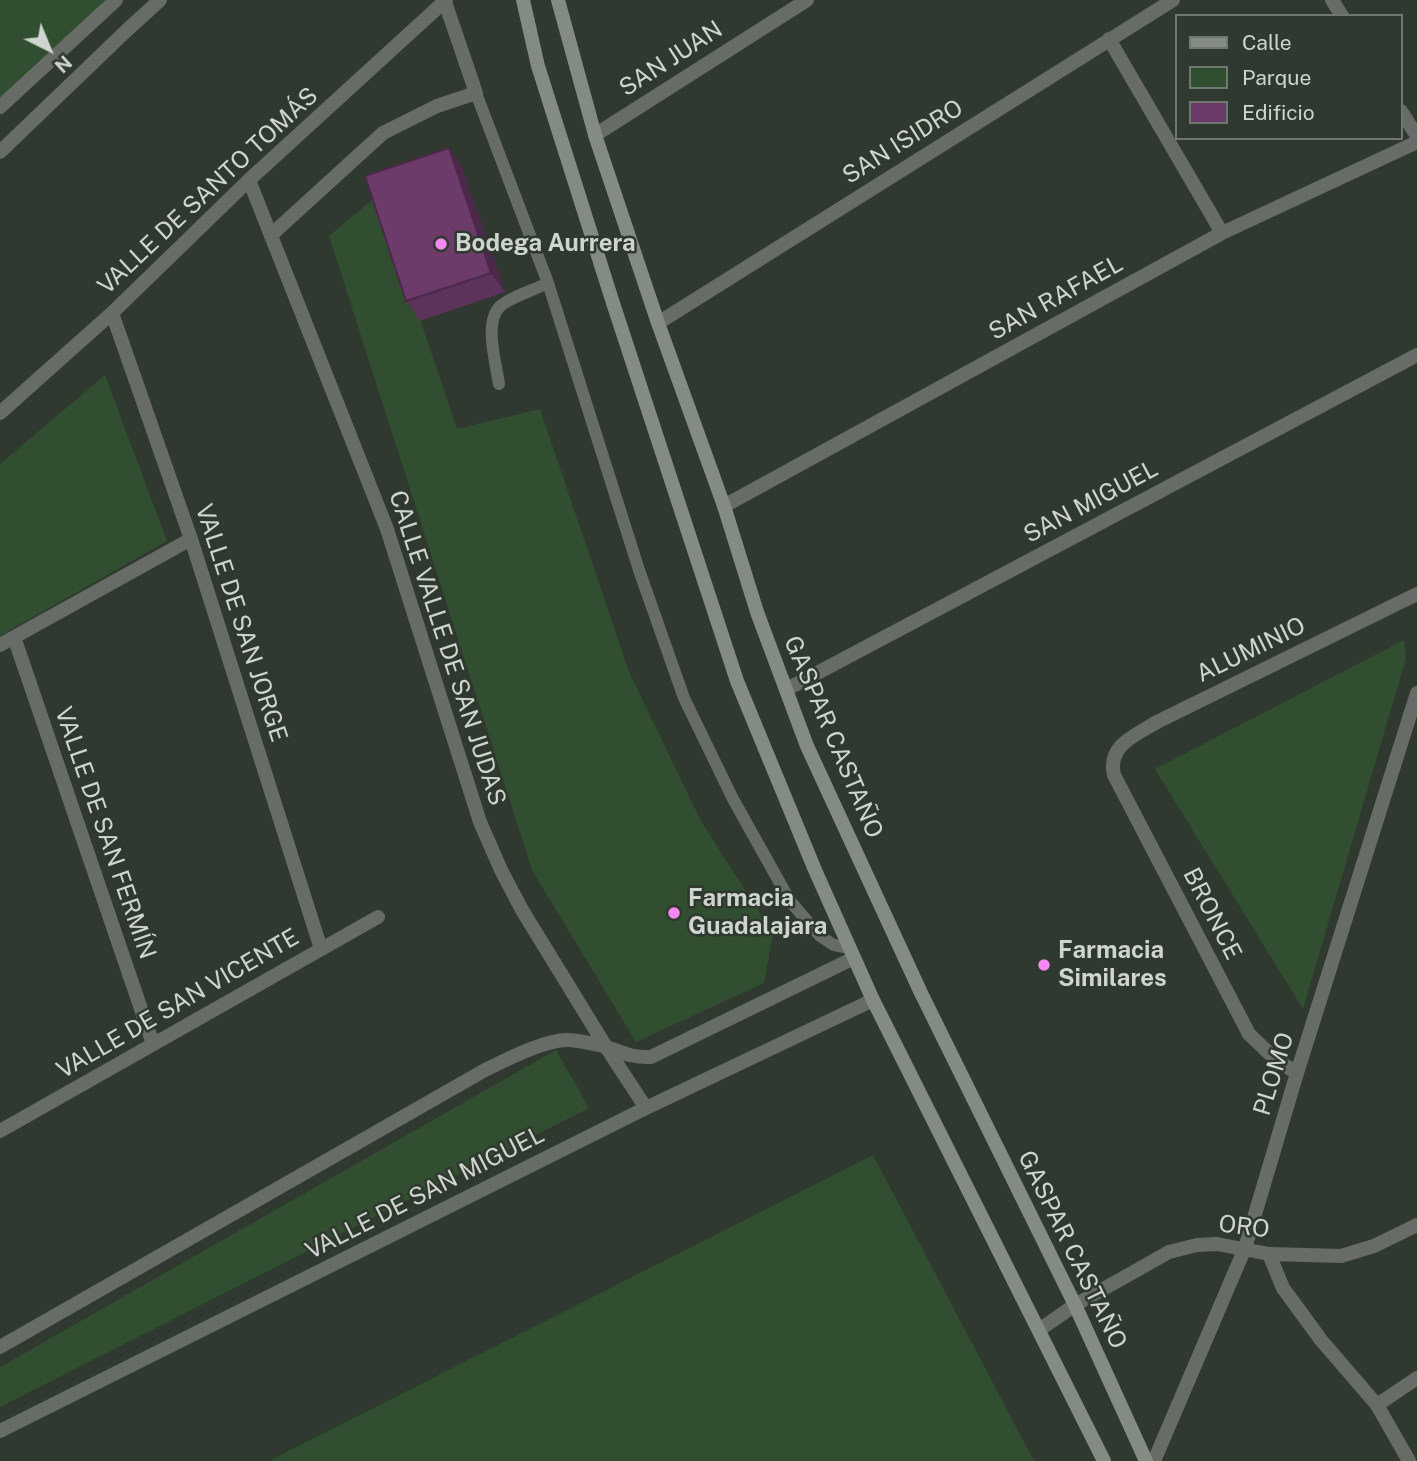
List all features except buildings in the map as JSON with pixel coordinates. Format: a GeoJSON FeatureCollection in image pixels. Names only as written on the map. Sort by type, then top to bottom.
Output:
{"type":"FeatureCollection","features":[{"type":"Feature","properties":{"kind":"main road"},"geometry":{"type":"LineString","coordinates":[[523,0],[542,79],[737,681],[815,870],[873,1000],[1104,1461]]}},
{"type":"Feature","properties":{"kind":"main road","name":"GASPAR CASTAÑO"},"geometry":{"type":"LineString","coordinates":[[558,0],[595,135],[658,323],[724,506],[757,612],[807,746],[921,993],[1075,1305],[1146,1461]]}},
{"type":"Feature","properties":{"kind":"street"},"geometry":{"type":"LineString","coordinates":[[0,107],[116,0]]}},
{"type":"Feature","properties":{"kind":"street"},"geometry":{"type":"LineString","coordinates":[[0,152],[160,0]]}},
{"type":"Feature","properties":{"kind":"street","name":"SAN JUAN"},"geometry":{"type":"LineString","coordinates":[[595,135],[807,0]]}},
{"type":"Feature","properties":{"kind":"street","name":"SAN ISIDRO"},"geometry":{"type":"LineString","coordinates":[[658,323],[1173,0]]}},
{"type":"Feature","properties":{"kind":"street"},"geometry":{"type":"LineString","coordinates":[[271,235],[383,133],[437,106],[476,93],[445,1]]}},
{"type":"Feature","properties":{"kind":"street","name":"VALLE DE SANTO TOMÁS"},"geometry":{"type":"LineString","coordinates":[[0,413],[112,313],[249,180],[445,1]]}},
{"type":"Feature","properties":{"kind":"street"},"geometry":{"type":"LineString","coordinates":[[1109,39],[1222,233]]}},
{"type":"Feature","properties":{"kind":"street"},"geometry":{"type":"LineString","coordinates":[[1403,114],[1417,136]]}},
{"type":"Feature","properties":{"kind":"street","name":"SAN RAFAEL"},"geometry":{"type":"LineString","coordinates":[[724,506],[1222,233],[1417,142]]}},
{"type":"Feature","properties":{"kind":"street","name":"CALLE VALLE DE SAN JUDAS"},"geometry":{"type":"LineString","coordinates":[[249,180],[387,529],[480,822],[522,910],[646,1108]]}},
{"type":"Feature","properties":{"kind":"street","name":"VALLE DE SAN JORGE"},"geometry":{"type":"LineString","coordinates":[[112,313],[191,539],[321,949]]}},
{"type":"Feature","properties":{"kind":"street","name":"SAN MIGUEL"},"geometry":{"type":"LineString","coordinates":[[786,689],[1417,355]]}},
{"type":"Feature","properties":{"kind":"street"},"geometry":{"type":"LineString","coordinates":[[0,645],[191,539]]}},
{"type":"Feature","properties":{"kind":"street","name":"ALUMINIO"},"geometry":{"type":"LineString","coordinates":[[1114,758],[1119,747],[1127,740],[1157,722],[1417,594]]}},
{"type":"Feature","properties":{"kind":"street","name":"VALLE DE SAN FERMÍN"},"geometry":{"type":"LineString","coordinates":[[14,637],[153,1044]]}},
{"type":"Feature","properties":{"kind":"street","name":"PLOMO"},"geometry":{"type":"LineString","coordinates":[[1154,1461],[1245,1248],[1297,1073],[1417,693]]}},
{"type":"Feature","properties":{"kind":"street","name":"BRONCE"},"geometry":{"type":"LineString","coordinates":[[1114,758],[1114,775],[1249,1034],[1276,1060],[1297,1073]]}},
{"type":"Feature","properties":{"kind":"street","name":"VALLE DE SAN VICENTE"},"geometry":{"type":"LineString","coordinates":[[0,1131],[378,917]]}},
{"type":"Feature","properties":{"kind":"street"},"geometry":{"type":"LineString","coordinates":[[0,1347],[485,1070],[525,1052],[566,1040],[606,1047],[638,1058],[652,1057],[852,953]]}},
{"type":"Feature","properties":{"kind":"street","name":"VALLE DE SAN MIGUEL"},"geometry":{"type":"LineString","coordinates":[[0,1431],[646,1108],[873,1000]]}},
{"type":"Feature","properties":{"kind":"street","name":"ORO"},"geometry":{"type":"LineString","coordinates":[[1039,1330],[1075,1305],[1169,1252],[1197,1245],[1217,1244],[1269,1254],[1341,1256],[1374,1246],[1417,1226]]}},
{"type":"Feature","properties":{"kind":"street"},"geometry":{"type":"LineString","coordinates":[[1269,1254],[1283,1288],[1321,1340],[1377,1405],[1409,1461]]}},
{"type":"Feature","properties":{"kind":"street"},"geometry":{"type":"LineString","coordinates":[[1377,1405],[1417,1378]]}},
{"type":"Feature","properties":{"kind":"lane"},"geometry":{"type":"LineString","coordinates":[[476,93],[548,284],[639,570],[684,698],[733,799],[790,901],[820,936],[852,953]]}},
{"type":"Feature","properties":{"kind":"lane"},"geometry":{"type":"LineString","coordinates":[[499,384],[491,327],[493,316],[502,305],[548,284]]}},
{"type":"Feature","properties":{"kind":"green space"},"geometry":{"type":"Polygon","coordinates":[[[0,0],[110,0],[0,101],[0,0]]]}},
{"type":"Feature","properties":{"kind":"green space"},"geometry":{"type":"Polygon","coordinates":[[[378,195],[457,429],[540,409],[629,672],[701,821],[773,934],[764,983],[636,1042],[532,870],[329,236],[378,195]]]}},
{"type":"Feature","properties":{"kind":"green space"},"geometry":{"type":"Polygon","coordinates":[[[105,375],[167,541],[0,636],[0,464],[105,375]]]}},
{"type":"Feature","properties":{"kind":"green space"},"geometry":{"type":"Polygon","coordinates":[[[1404,640],[1406,658],[1303,1009],[1155,769],[1404,640]]]}},
{"type":"Feature","properties":{"kind":"green space"},"geometry":{"type":"Polygon","coordinates":[[[556,1050],[589,1108],[0,1407],[0,1367],[556,1050]]]}},
{"type":"Feature","properties":{"kind":"green space"},"geometry":{"type":"Polygon","coordinates":[[[873,1155],[1034,1461],[269,1461],[873,1155]]]}},
{"type":"Feature","properties":{"kind":"place","name":"Bodega Aurrera"},"geometry":{"type":"Point","coordinates":[441,244]}},
{"type":"Feature","properties":{"kind":"place","name":"Farmacia Guadalajara"},"geometry":{"type":"Point","coordinates":[674,913]}},
{"type":"Feature","properties":{"kind":"place","name":"Farmacia Similares"},"geometry":{"type":"Point","coordinates":[1044,965]}}]}
